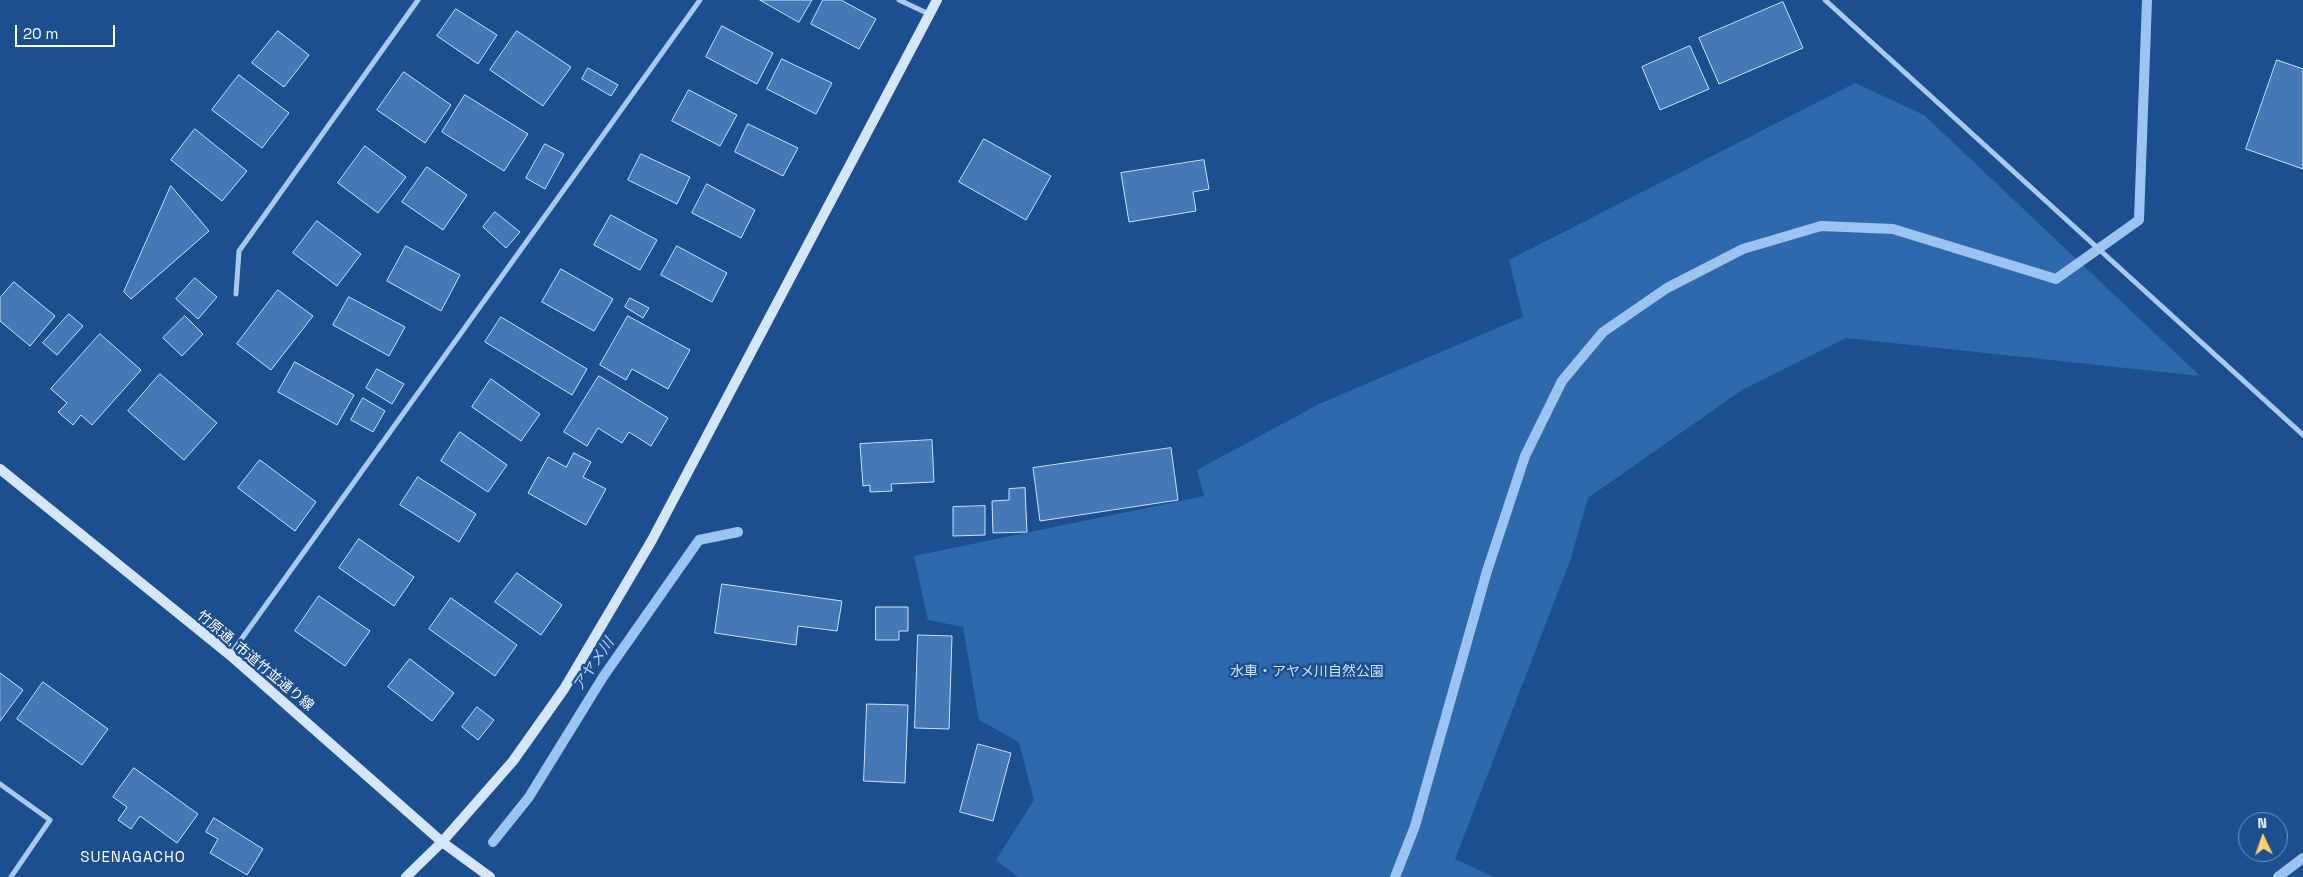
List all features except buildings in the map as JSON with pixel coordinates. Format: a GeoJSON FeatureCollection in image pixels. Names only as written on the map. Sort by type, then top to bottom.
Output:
{"type":"FeatureCollection","features":[{"type":"Feature","properties":{"kind":"street"},"geometry":{"type":"LineString","coordinates":[[236,294],[239,251],[418,0]]}},
{"type":"Feature","properties":{"kind":"street"},"geometry":{"type":"LineString","coordinates":[[230,655],[700,0]]}},
{"type":"Feature","properties":{"kind":"street"},"geometry":{"type":"LineString","coordinates":[[899,0],[930,14]]}},
{"type":"Feature","properties":{"kind":"street"},"geometry":{"type":"LineString","coordinates":[[406,877],[442,842],[514,761],[564,689],[647,548],[938,0]]}},
{"type":"Feature","properties":{"kind":"street"},"geometry":{"type":"LineString","coordinates":[[1825,0],[2303,435]]}},
{"type":"Feature","properties":{"kind":"street","name":"竹原通, 市道竹並通り線"},"geometry":{"type":"LineString","coordinates":[[0,469],[230,655],[442,842],[490,877]]}},
{"type":"Feature","properties":{"kind":"street"},"geometry":{"type":"LineString","coordinates":[[0,784],[50,820],[11,877]]}},
{"type":"Feature","properties":{"kind":"green space","name":"水車・アヤメ川自然公園"},"geometry":{"type":"Polygon","coordinates":[[[1855,83],[1924,115],[2200,376],[1846,338],[1742,390],[1588,498],[1570,561],[1455,859],[1494,877],[1018,877],[996,860],[1034,800],[1019,742],[979,720],[963,627],[928,620],[914,556],[1204,496],[1197,470],[1319,404],[1523,317],[1509,260],[1855,83]]]}},
{"type":"Feature","properties":{"kind":"waterway"},"geometry":{"type":"LineString","coordinates":[[1395,877],[1415,826],[1487,571],[1525,456],[1562,381],[1603,332],[1667,288],[1743,249],[1821,226],[1893,229],[2056,279],[2139,220],[2147,0]]}},
{"type":"Feature","properties":{"kind":"waterway","name":"アヤメ川"},"geometry":{"type":"LineString","coordinates":[[493,842],[529,797],[603,677],[699,540],[738,532]]}},
{"type":"Feature","properties":{"kind":"waterway"},"geometry":{"type":"LineString","coordinates":[[2278,877],[2303,858]]}},
{"type":"Feature","properties":{"kind":"district","name":"SUENAGACHO"},"geometry":{"type":"Point","coordinates":[133,858]}}]}
